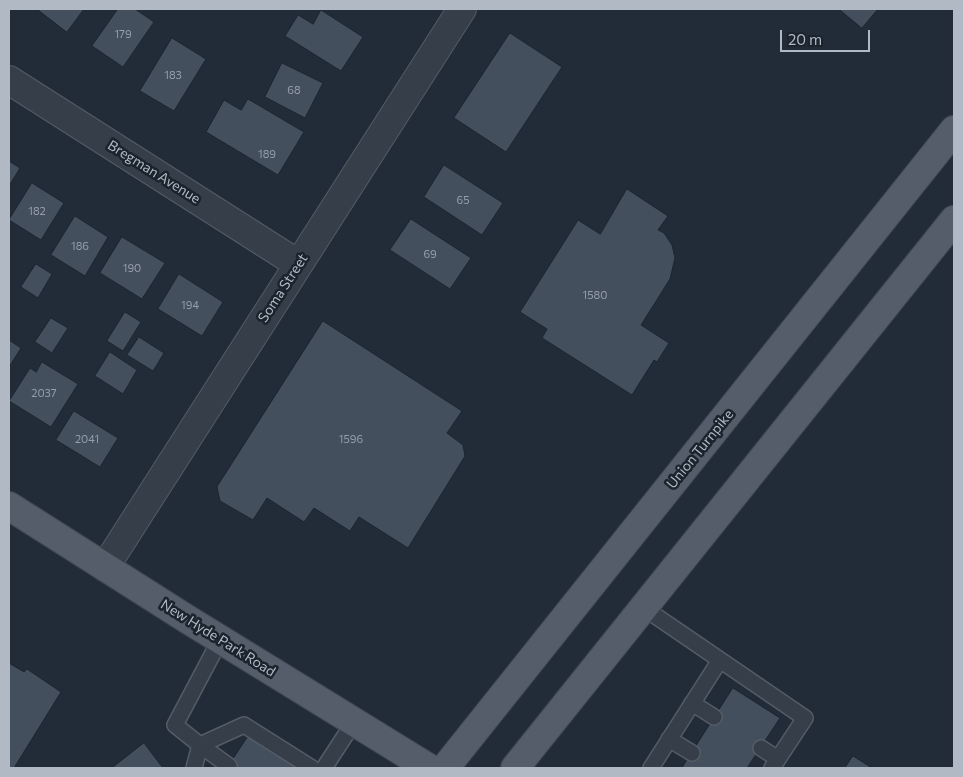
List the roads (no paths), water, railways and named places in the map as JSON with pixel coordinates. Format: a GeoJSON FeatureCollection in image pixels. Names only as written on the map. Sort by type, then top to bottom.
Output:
{"type":"FeatureCollection","features":[{"type":"Feature","properties":{"kind":"main road","name":"Union Turnpike"},"geometry":{"type":"LineString","coordinates":[[445,768],[954,130]]}},
{"type":"Feature","properties":{"kind":"main road"},"geometry":{"type":"LineString","coordinates":[[516,768],[954,220]]}},
{"type":"Feature","properties":{"kind":"main road","name":"New Hyde Park Road"},"geometry":{"type":"LineString","coordinates":[[9,506],[220,640],[429,768]]}},
{"type":"Feature","properties":{"kind":"street","name":"Soma Street"},"geometry":{"type":"LineString","coordinates":[[105,567],[462,9]]}},
{"type":"Feature","properties":{"kind":"street","name":"Bregman Avenue"},"geometry":{"type":"LineString","coordinates":[[9,80],[298,264]]}},
{"type":"Feature","properties":{"kind":"lane"},"geometry":{"type":"LineString","coordinates":[[644,608],[805,718],[775,764],[761,748]]}},
{"type":"Feature","properties":{"kind":"lane"},"geometry":{"type":"LineString","coordinates":[[220,640],[175,725],[229,766]]}},
{"type":"Feature","properties":{"kind":"lane"},"geometry":{"type":"LineString","coordinates":[[651,768],[720,660]]}},
{"type":"Feature","properties":{"kind":"lane"},"geometry":{"type":"LineString","coordinates":[[692,703],[714,717]]}},
{"type":"Feature","properties":{"kind":"lane"},"geometry":{"type":"LineString","coordinates":[[324,768],[354,722]]}},
{"type":"Feature","properties":{"kind":"lane"},"geometry":{"type":"LineString","coordinates":[[200,745],[244,725],[312,768]]}},
{"type":"Feature","properties":{"kind":"lane"},"geometry":{"type":"LineString","coordinates":[[669,739],[692,753]]}},
{"type":"Feature","properties":{"kind":"lane"},"geometry":{"type":"LineString","coordinates":[[194,768],[200,745]]}}]}
